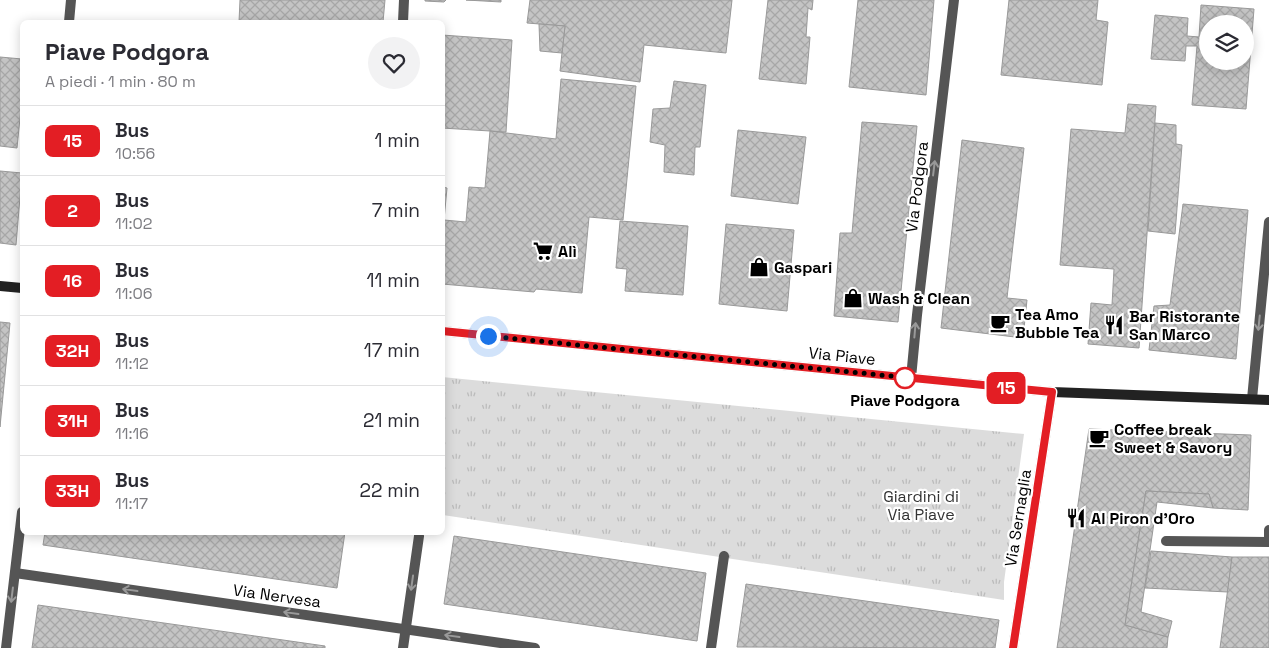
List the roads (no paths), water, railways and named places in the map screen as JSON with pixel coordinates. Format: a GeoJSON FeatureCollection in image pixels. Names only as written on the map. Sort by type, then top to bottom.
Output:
{"type":"FeatureCollection","features":[{"type":"Feature","properties":{"kind":"street"},"geometry":{"type":"LineString","coordinates":[[69,20],[71,0]]}},
{"type":"Feature","properties":{"kind":"street"},"geometry":{"type":"LineString","coordinates":[[403,20],[404,0]]}},
{"type":"Feature","properties":{"kind":"street","name":"Via Podgora"},"geometry":{"type":"LineString","coordinates":[[911,378],[954,0]]}},
{"type":"Feature","properties":{"kind":"street"},"geometry":{"type":"LineString","coordinates":[[1252,399],[1269,222]]}},
{"type":"Feature","properties":{"kind":"street"},"geometry":{"type":"LineString","coordinates":[[0,286],[20,288]]}},
{"type":"Feature","properties":{"kind":"street","name":"Via Piave"},"geometry":{"type":"LineString","coordinates":[[445,331],[1052,392],[1269,400]]}},
{"type":"Feature","properties":{"kind":"street","name":"Via Sernaglia"},"geometry":{"type":"LineString","coordinates":[[1014,648],[1052,392]]}},
{"type":"Feature","properties":{"kind":"street"},"geometry":{"type":"LineString","coordinates":[[6,648],[20,529]]}},
{"type":"Feature","properties":{"kind":"street"},"geometry":{"type":"LineString","coordinates":[[1166,541],[1269,542],[1269,530]]}},
{"type":"Feature","properties":{"kind":"street"},"geometry":{"type":"LineString","coordinates":[[403,648],[419,536]]}},
{"type":"Feature","properties":{"kind":"street"},"geometry":{"type":"LineString","coordinates":[[711,648],[724,556]]}},
{"type":"Feature","properties":{"kind":"street","name":"Via Nervesa"},"geometry":{"type":"LineString","coordinates":[[15,573],[535,648]]}},
{"type":"Feature","properties":{"kind":"place","name":"Alì"},"geometry":{"type":"Point","coordinates":[543,251]}},
{"type":"Feature","properties":{"kind":"place","name":"Gaspari"},"geometry":{"type":"Point","coordinates":[759,267]}},
{"type":"Feature","properties":{"kind":"place","name":"Wash & Clean"},"geometry":{"type":"Point","coordinates":[853,298]}},
{"type":"Feature","properties":{"kind":"place","name":"Tea Amo Bubble Tea"},"geometry":{"type":"Point","coordinates":[1000,323]}},
{"type":"Feature","properties":{"kind":"place","name":"Bar Ristorante San Marco"},"geometry":{"type":"Point","coordinates":[1114,325]}},
{"type":"Feature","properties":{"kind":"place","name":"Piave Podgora"},"geometry":{"type":"Point","coordinates":[905,378]}},
{"type":"Feature","properties":{"kind":"place","name":"Coffee break Sweet & Savory"},"geometry":{"type":"Point","coordinates":[1099,438]}},
{"type":"Feature","properties":{"kind":"place","name":"Al Piron d'Oro"},"geometry":{"type":"Point","coordinates":[1076,518]}},
{"type":"Feature","properties":{"kind":"park label","name":"Giardini di Via Piave"},"geometry":{"type":"Point","coordinates":[921,505]}}]}
